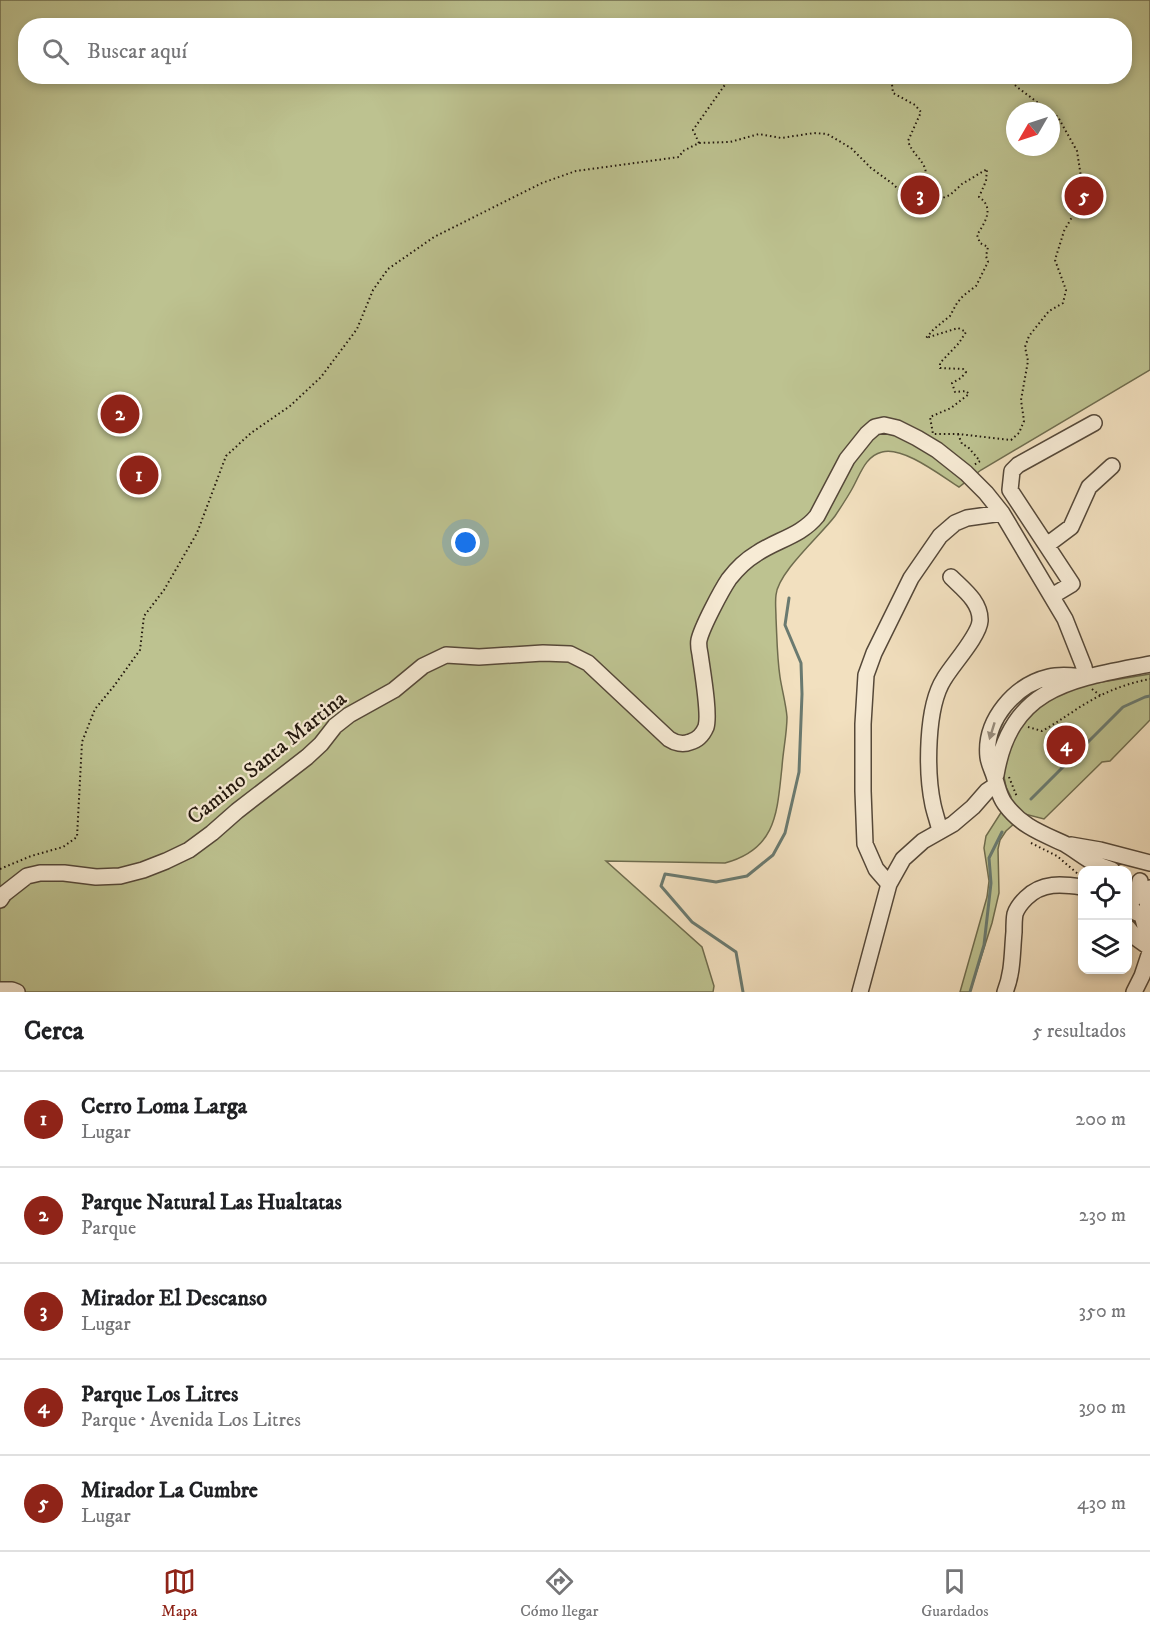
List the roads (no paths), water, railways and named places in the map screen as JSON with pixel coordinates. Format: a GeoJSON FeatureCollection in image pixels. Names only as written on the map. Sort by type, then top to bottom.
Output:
{"type":"FeatureCollection","features":[{"type":"Feature","properties":{"kind":"street"},"geometry":{"type":"LineString","coordinates":[[1052,596],[1072,584],[1010,490],[1012,471],[1018,465],[1094,423]]}},
{"type":"Feature","properties":{"kind":"street","name":"Camino Santa Martina"},"geometry":{"type":"LineString","coordinates":[[0,900],[4,894],[27,876],[48,873],[96,877],[120,876],[143,870],[189,850],[307,757],[335,726],[349,715],[394,690],[423,666],[446,655],[479,657],[543,653],[570,654],[588,663],[673,742],[684,744],[694,741],[703,733],[706,723],[698,643],[730,578],[756,553],[802,531],[811,524],[847,459],[867,434],[875,427],[884,425],[897,428],[937,450],[966,473],[986,493],[1002,513],[1065,619],[1086,677]]}},
{"type":"Feature","properties":{"kind":"street"},"geometry":{"type":"LineString","coordinates":[[1047,545],[1071,527],[1089,487],[1112,466]]}},
{"type":"Feature","properties":{"kind":"street"},"geometry":{"type":"LineString","coordinates":[[890,884],[876,869],[865,844],[862,791],[866,675],[874,652],[912,578],[940,536],[956,523],[967,518],[1002,513]]}},
{"type":"Feature","properties":{"kind":"street"},"geometry":{"type":"LineString","coordinates":[[940,831],[929,778],[930,719],[936,694],[943,680],[980,623],[978,609],[971,597],[951,577]]}},
{"type":"Feature","properties":{"kind":"street"},"geometry":{"type":"LineString","coordinates":[[1150,664],[1086,677],[1048,693],[1023,713],[1006,737],[999,756],[1004,803],[1016,817],[1034,831],[1097,856],[1150,864]]}},
{"type":"Feature","properties":{"kind":"street"},"geometry":{"type":"LineString","coordinates":[[860,992],[890,884],[903,859],[924,841],[953,824],[1000,780]]}},
{"type":"Feature","properties":{"kind":"street"},"geometry":{"type":"LineString","coordinates":[[1097,856],[1108,866]]}},
{"type":"Feature","properties":{"kind":"street"},"geometry":{"type":"LineString","coordinates":[[1134,992],[1142,976],[1150,949],[1147,940],[1146,912],[1135,912],[1131,907],[1142,882]]}},
{"type":"Feature","properties":{"kind":"street"},"geometry":{"type":"LineString","coordinates":[[1005,992],[1011,974],[1015,914],[1024,900],[1038,889],[1047,886],[1078,886]]}},
{"type":"Feature","properties":{"kind":"street"},"geometry":{"type":"LineString","coordinates":[[1132,933],[1150,949]]}},
{"type":"Feature","properties":{"kind":"street"},"geometry":{"type":"LineString","coordinates":[[0,990],[17,992]]}},
{"type":"Feature","properties":{"kind":"waterway"},"geometry":{"type":"LineString","coordinates":[[743,992],[736,952],[692,922],[661,886],[665,874],[716,882],[747,876],[773,855],[785,833],[799,772],[802,694],[801,663],[785,625],[789,598]]}},
{"type":"Feature","properties":{"kind":"waterway"},"geometry":{"type":"LineString","coordinates":[[1031,799],[1123,707],[1150,696]]}},
{"type":"Feature","properties":{"kind":"waterway"},"geometry":{"type":"LineString","coordinates":[[970,992],[984,945],[991,883],[989,858],[1002,832]]}},
{"type":"Feature","properties":{"kind":"place","name":"Mirador El Descanso"},"geometry":{"type":"Point","coordinates":[920,195]}},
{"type":"Feature","properties":{"kind":"place","name":"Mirador La Cumbre"},"geometry":{"type":"Point","coordinates":[1084,196]}},
{"type":"Feature","properties":{"kind":"place","name":"Parque Natural Las Hualtatas"},"geometry":{"type":"Point","coordinates":[120,414]}},
{"type":"Feature","properties":{"kind":"place","name":"Cerro Loma Larga"},"geometry":{"type":"Point","coordinates":[139,475]}},
{"type":"Feature","properties":{"kind":"place","name":"Parque Los Litres"},"geometry":{"type":"Point","coordinates":[1066,745]}}]}
